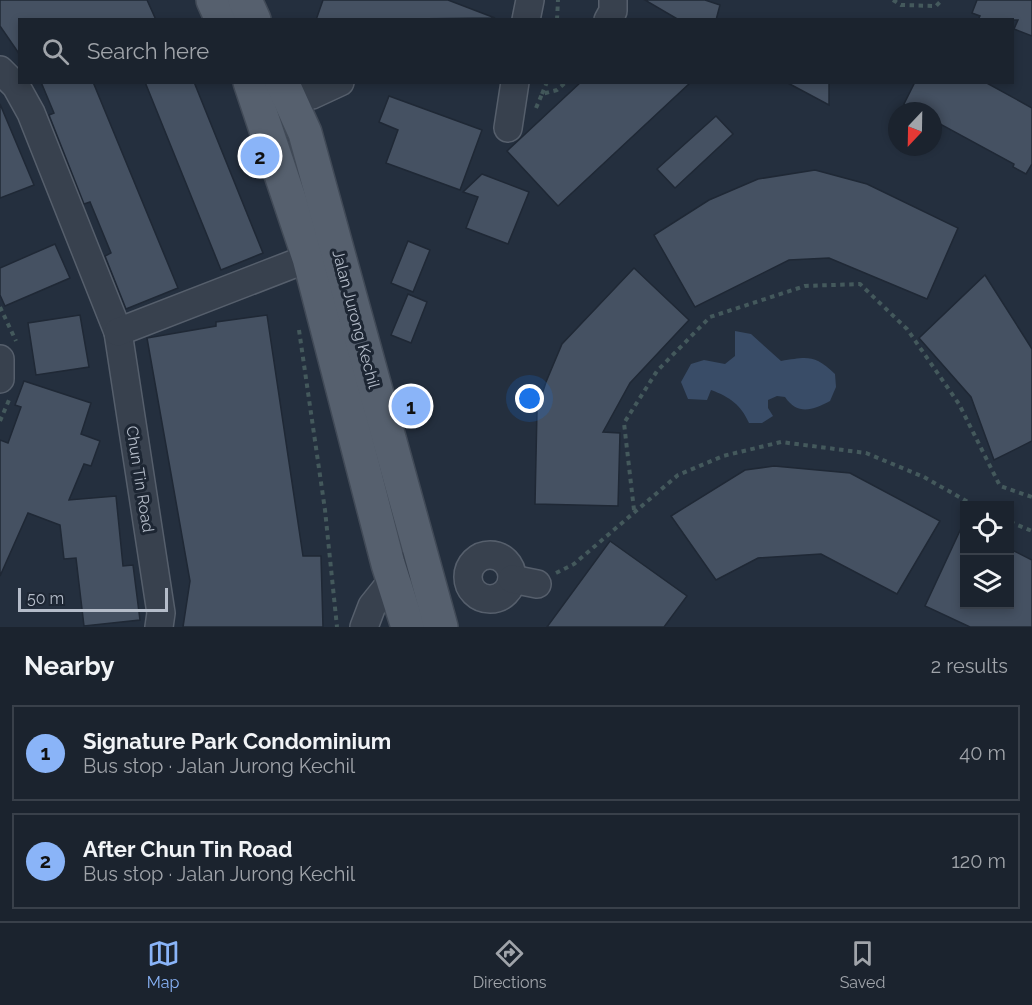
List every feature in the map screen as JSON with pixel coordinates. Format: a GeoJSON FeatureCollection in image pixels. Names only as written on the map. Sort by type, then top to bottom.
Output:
{"type":"FeatureCollection","features":[{"type":"Feature","properties":{"kind":"main road"},"geometry":{"type":"LineString","coordinates":[[213,0],[221,18]]}},
{"type":"Feature","properties":{"kind":"main road"},"geometry":{"type":"LineString","coordinates":[[245,0],[253,18]]}},
{"type":"Feature","properties":{"kind":"main road","name":"Jalan Jurong Kechil"},"geometry":{"type":"LineString","coordinates":[[251,84],[309,258],[408,627]]}},
{"type":"Feature","properties":{"kind":"main road","name":"Jalan Jurong Kechil"},"geometry":{"type":"LineString","coordinates":[[286,91],[305,133],[436,612]]}},
{"type":"Feature","properties":{"kind":"street"},"geometry":{"type":"LineString","coordinates":[[526,18],[530,0]]}},
{"type":"Feature","properties":{"kind":"street"},"geometry":{"type":"LineString","coordinates":[[609,18],[613,11],[613,0]]}},
{"type":"Feature","properties":{"kind":"street","name":"Chun Tin Road"},"geometry":{"type":"LineString","coordinates":[[0,70],[16,86],[31,113],[118,332],[161,613],[159,627]]}},
{"type":"Feature","properties":{"kind":"street"},"geometry":{"type":"LineString","coordinates":[[286,91],[312,95],[336,84]]}},
{"type":"Feature","properties":{"kind":"street"},"geometry":{"type":"LineString","coordinates":[[508,128],[515,84]]}},
{"type":"Feature","properties":{"kind":"street"},"geometry":{"type":"LineString","coordinates":[[118,332],[309,258]]}},
{"type":"Feature","properties":{"kind":"street"},"geometry":{"type":"LineString","coordinates":[[0,359],[0,379]]}},
{"type":"Feature","properties":{"kind":"street"},"geometry":{"type":"LineString","coordinates":[[364,627],[372,606],[393,578],[406,564],[420,556]]}},
{"type":"Feature","properties":{"kind":"street"},"geometry":{"type":"LineString","coordinates":[[483,557],[500,558],[524,582],[509,587],[496,598],[488,599],[473,591],[468,575],[476,561],[483,557]]}},
{"type":"Feature","properties":{"kind":"street"},"geometry":{"type":"LineString","coordinates":[[436,612],[473,591]]}},
{"type":"Feature","properties":{"kind":"path"},"geometry":{"type":"LineString","coordinates":[[557,18],[558,0]]}},
{"type":"Feature","properties":{"kind":"path"},"geometry":{"type":"LineString","coordinates":[[893,0],[901,5],[936,6],[942,0]]}},
{"type":"Feature","properties":{"kind":"path"},"geometry":{"type":"LineString","coordinates":[[533,116],[546,84]]}},
{"type":"Feature","properties":{"kind":"path"},"geometry":{"type":"LineString","coordinates":[[542,94],[557,90],[564,84]]}},
{"type":"Feature","properties":{"kind":"path"},"geometry":{"type":"LineString","coordinates":[[634,510],[624,423],[657,371],[710,317],[804,286],[860,284],[907,329],[959,405],[1000,486],[1032,497]]}},
{"type":"Feature","properties":{"kind":"path"},"geometry":{"type":"LineString","coordinates":[[297,319],[325,510],[337,627]]}},
{"type":"Feature","properties":{"kind":"path"},"geometry":{"type":"LineString","coordinates":[[524,582],[574,564],[634,510],[678,475],[723,456],[781,442],[866,453],[924,477],[966,501]]}},
{"type":"Feature","properties":{"kind":"path"},"geometry":{"type":"LineString","coordinates":[[1014,524],[1032,531]]}},
{"type":"Feature","properties":{"kind":"water"},"geometry":{"type":"Polygon","coordinates":[[[735,331],[751,334],[781,361],[810,358],[828,368],[835,374],[836,387],[830,401],[806,410],[795,407],[785,397],[777,396],[768,400],[768,408],[773,416],[762,423],[749,423],[734,402],[711,390],[707,400],[688,399],[681,382],[691,364],[704,360],[725,364],[735,356],[735,331]]]}},
{"type":"Feature","properties":{"kind":"building"},"geometry":{"type":"Polygon","coordinates":[[[0,0],[147,0],[155,18],[18,18],[18,52],[0,26],[0,0]]]}},
{"type":"Feature","properties":{"kind":"building"},"geometry":{"type":"Polygon","coordinates":[[[323,0],[448,0],[495,18],[317,18],[323,0]]]}},
{"type":"Feature","properties":{"kind":"building"},"geometry":{"type":"Polygon","coordinates":[[[645,0],[705,0],[720,5],[717,18],[676,18],[645,0]]]}},
{"type":"Feature","properties":{"kind":"building"},"geometry":{"type":"Polygon","coordinates":[[[977,0],[1032,0],[1032,36],[1014,29],[1018,20],[1014,18],[979,18],[980,16],[972,13],[977,0]]]}},
{"type":"Feature","properties":{"kind":"building"},"geometry":{"type":"Polygon","coordinates":[[[42,84],[94,84],[178,288],[126,309],[105,256],[111,253],[90,202],[84,204],[49,115],[54,113],[42,84]]]}},
{"type":"Feature","properties":{"kind":"building"},"geometry":{"type":"Polygon","coordinates":[[[146,84],[195,84],[263,253],[221,270],[146,84]]]}},
{"type":"Feature","properties":{"kind":"building"},"geometry":{"type":"Polygon","coordinates":[[[579,84],[689,84],[558,206],[507,151],[579,84]]]}},
{"type":"Feature","properties":{"kind":"building"},"geometry":{"type":"Polygon","coordinates":[[[790,84],[829,84],[829,105],[790,84]]]}},
{"type":"Feature","properties":{"kind":"building"},"geometry":{"type":"Polygon","coordinates":[[[914,84],[989,84],[1032,108],[1032,164],[1026,174],[1013,167],[1014,164],[942,125],[942,102],[905,102],[914,84]]]}},
{"type":"Feature","properties":{"kind":"building"},"geometry":{"type":"Polygon","coordinates":[[[389,96],[482,130],[460,190],[386,163],[398,130],[379,122],[389,96]]]}},
{"type":"Feature","properties":{"kind":"building"},"geometry":{"type":"Polygon","coordinates":[[[0,104],[34,185],[0,198],[0,104]]]}},
{"type":"Feature","properties":{"kind":"building"},"geometry":{"type":"Polygon","coordinates":[[[716,116],[733,134],[675,188],[657,169],[716,116]]]}},
{"type":"Feature","properties":{"kind":"building"},"geometry":{"type":"Polygon","coordinates":[[[815,170],[867,184],[958,228],[927,299],[829,258],[789,260],[695,307],[654,235],[709,200],[758,179],[815,170]]]}},
{"type":"Feature","properties":{"kind":"building"},"geometry":{"type":"Polygon","coordinates":[[[482,174],[529,192],[508,244],[466,228],[478,197],[463,192],[482,174]]]}},
{"type":"Feature","properties":{"kind":"building"},"geometry":{"type":"Polygon","coordinates":[[[408,241],[430,250],[413,292],[391,283],[408,241]]]}},
{"type":"Feature","properties":{"kind":"building"},"geometry":{"type":"Polygon","coordinates":[[[55,244],[70,278],[5,306],[0,295],[0,268],[55,244]]]}},
{"type":"Feature","properties":{"kind":"building"},"geometry":{"type":"Polygon","coordinates":[[[634,268],[689,320],[630,383],[603,432],[620,433],[618,506],[535,504],[537,410],[546,382],[562,344],[634,268]]]}},
{"type":"Feature","properties":{"kind":"building"},"geometry":{"type":"Polygon","coordinates":[[[985,275],[1032,349],[1032,441],[994,460],[971,397],[919,338],[985,275]]]}},
{"type":"Feature","properties":{"kind":"building"},"geometry":{"type":"Polygon","coordinates":[[[408,294],[427,302],[411,343],[391,335],[408,294]]]}},
{"type":"Feature","properties":{"kind":"building"},"geometry":{"type":"Polygon","coordinates":[[[80,315],[89,367],[36,375],[28,323],[80,315]]]}},
{"type":"Feature","properties":{"kind":"building"},"geometry":{"type":"Polygon","coordinates":[[[267,315],[303,556],[321,556],[323,627],[183,627],[190,581],[147,338],[216,326],[216,322],[267,315]]]}},
{"type":"Feature","properties":{"kind":"building"},"geometry":{"type":"Polygon","coordinates":[[[24,381],[91,403],[81,434],[100,441],[91,466],[84,464],[69,500],[116,496],[123,566],[133,565],[140,620],[84,626],[76,558],[64,559],[60,525],[28,513],[0,576],[0,440],[8,443],[21,407],[15,405],[24,381]]]}},
{"type":"Feature","properties":{"kind":"building"},"geometry":{"type":"Polygon","coordinates":[[[774,466],[850,473],[940,521],[897,594],[821,554],[758,558],[716,580],[671,516],[745,470],[774,466]]]}},
{"type":"Feature","properties":{"kind":"building"},"geometry":{"type":"Polygon","coordinates":[[[960,531],[960,609],[1014,609],[1014,551],[1032,560],[1032,627],[970,627],[925,606],[960,531]]]}},
{"type":"Feature","properties":{"kind":"building"},"geometry":{"type":"Polygon","coordinates":[[[610,541],[687,596],[664,627],[547,627],[610,541]]]}},
{"type":"Feature","properties":{"kind":"place","name":"After Chun Tin Road"},"geometry":{"type":"Point","coordinates":[260,156]}},
{"type":"Feature","properties":{"kind":"place","name":"Signature Park Condominium"},"geometry":{"type":"Point","coordinates":[411,406]}}]}
